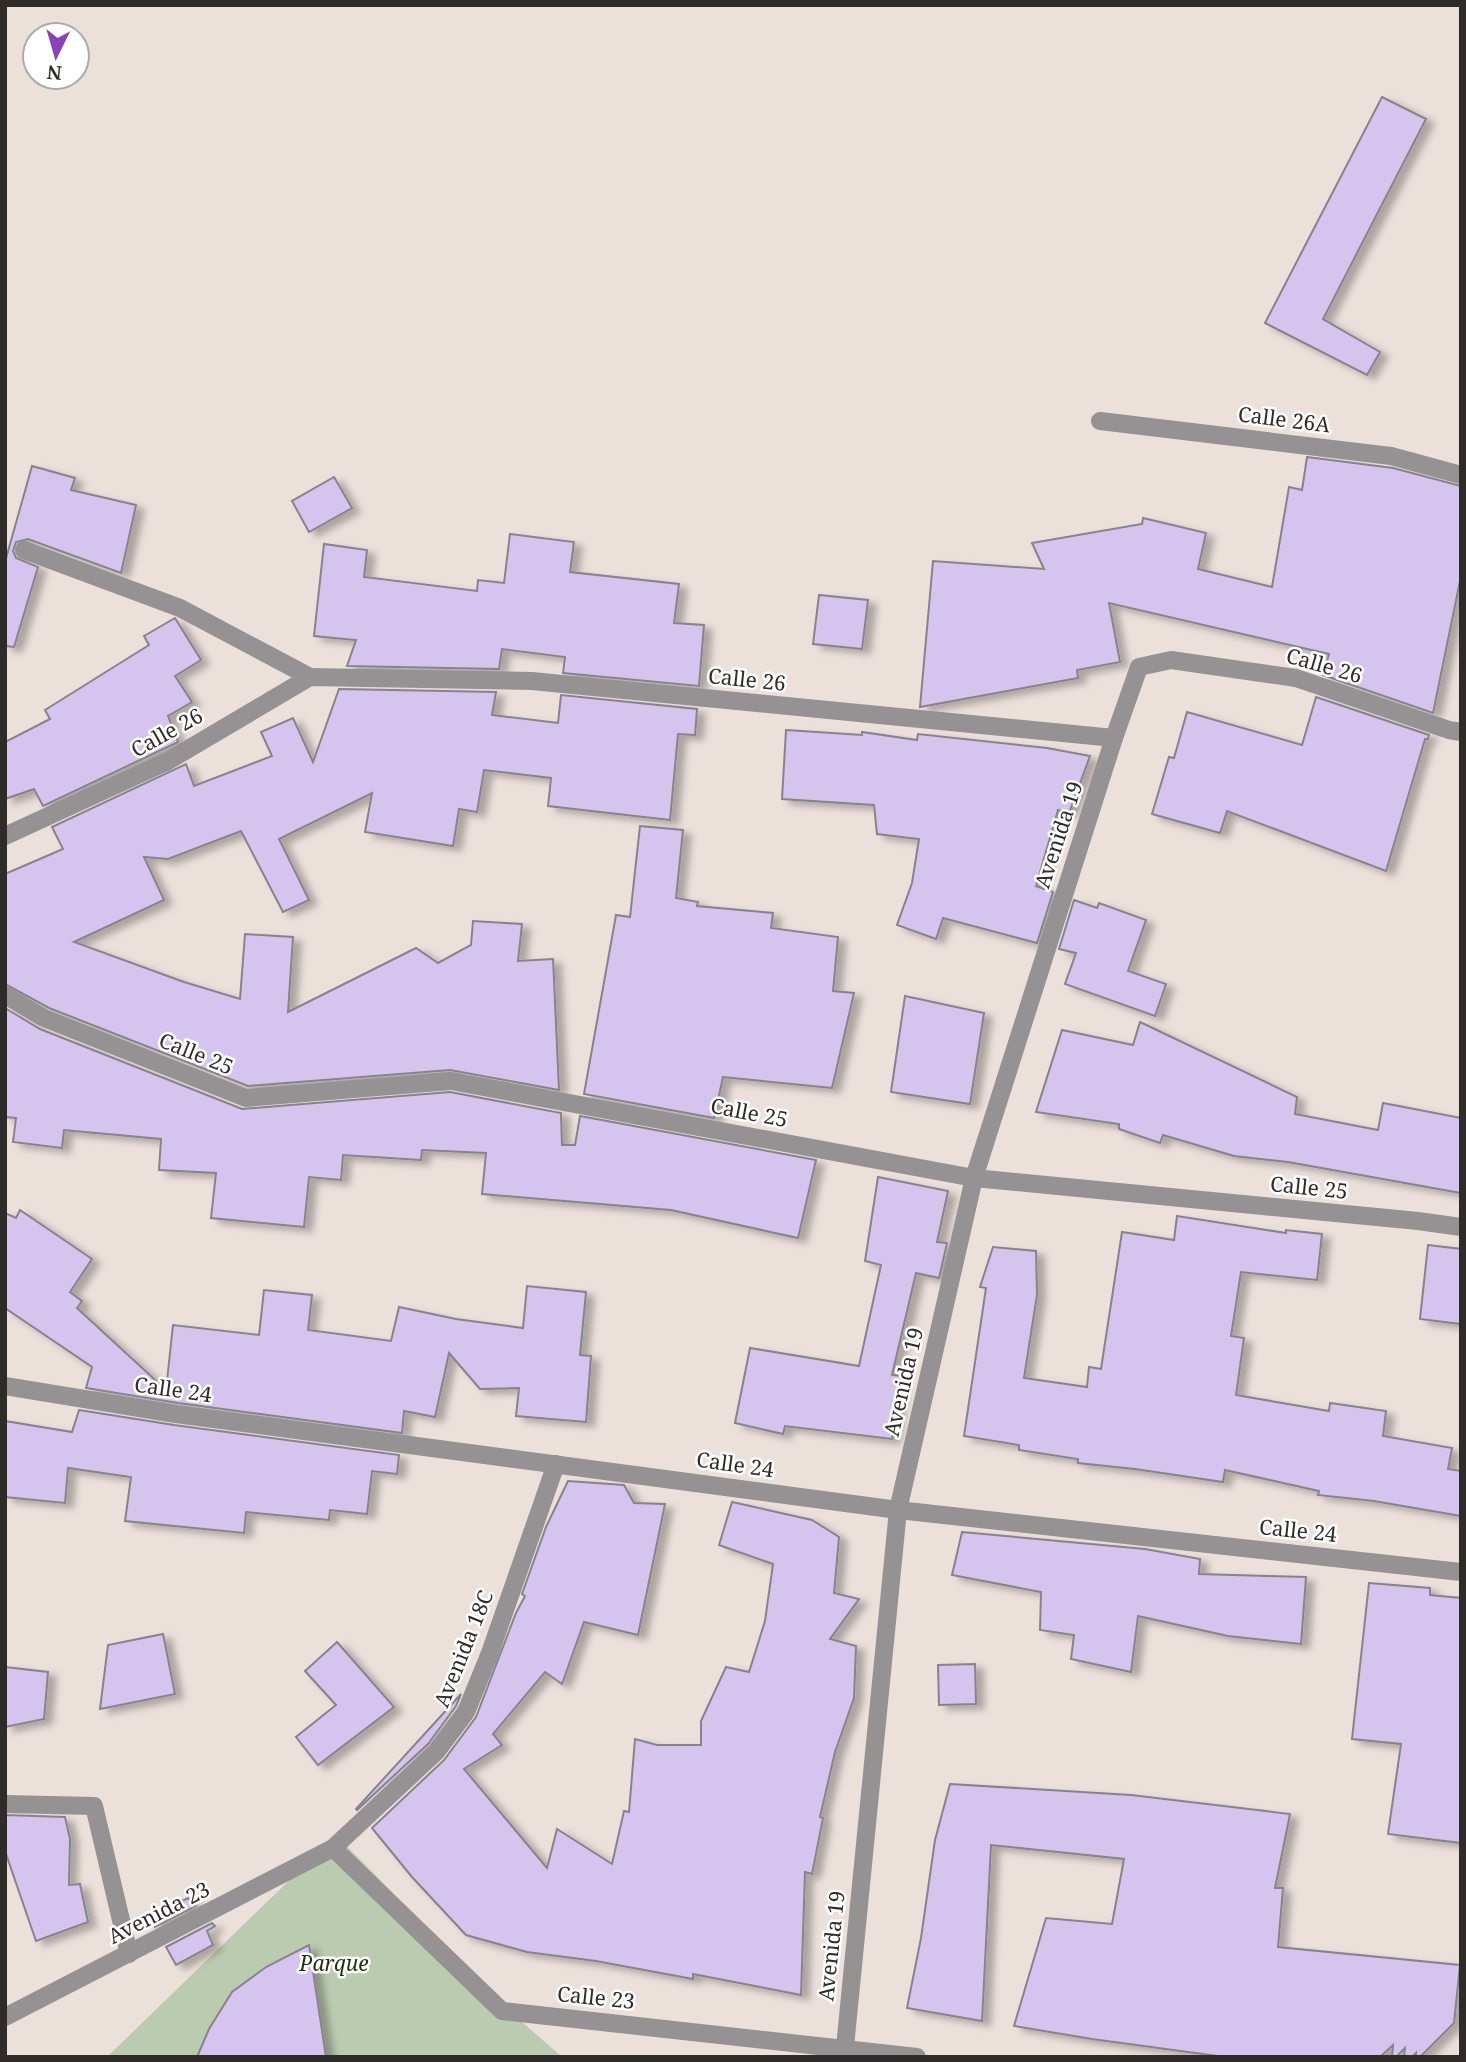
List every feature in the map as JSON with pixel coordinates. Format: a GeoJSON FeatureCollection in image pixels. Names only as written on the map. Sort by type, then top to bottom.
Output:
{"type":"FeatureCollection","features":[{"type":"Feature","properties":{"kind":"street","name":"Calle 26A"},"geometry":{"type":"LineString","coordinates":[[1100,421],[1391,456],[1461,475]]}},
{"type":"Feature","properties":{"kind":"street"},"geometry":{"type":"LineString","coordinates":[[24,550],[180,608],[310,677]]}},
{"type":"Feature","properties":{"kind":"street","name":"Calle 26"},"geometry":{"type":"LineString","coordinates":[[5,836],[168,761],[310,677],[532,681],[1114,738],[1139,667],[1171,660],[1296,678],[1461,732]]}},
{"type":"Feature","properties":{"kind":"street","name":"Avenida 19"},"geometry":{"type":"LineString","coordinates":[[844,2052],[898,1510],[974,1178],[1114,738]]}},
{"type":"Feature","properties":{"kind":"street","name":"Calle 25"},"geometry":{"type":"LineString","coordinates":[[5,995],[44,1018],[246,1098],[451,1081],[974,1178],[1461,1227]]}},
{"type":"Feature","properties":{"kind":"street","name":"Calle 24"},"geometry":{"type":"LineString","coordinates":[[5,1387],[176,1414],[898,1510],[1461,1572]]}},
{"type":"Feature","properties":{"kind":"street","name":"Avenida 18C"},"geometry":{"type":"LineString","coordinates":[[333,1848],[436,1752],[466,1712],[490,1653],[556,1464]]}},
{"type":"Feature","properties":{"kind":"street"},"geometry":{"type":"LineString","coordinates":[[5,1804],[94,1806],[129,1954]]}},
{"type":"Feature","properties":{"kind":"street","name":"Avenida 23"},"geometry":{"type":"LineString","coordinates":[[5,2017],[333,1848]]}},
{"type":"Feature","properties":{"kind":"street","name":"Calle 23"},"geometry":{"type":"LineString","coordinates":[[333,1848],[502,2011],[844,2052],[917,2057]]}},
{"type":"Feature","properties":{"kind":"green space","name":"Parque"},"geometry":{"type":"Polygon","coordinates":[[[336,1835],[505,2007],[562,2057],[107,2057],[336,1835]]]}},
{"type":"Feature","properties":{"kind":"building"},"geometry":{"type":"Polygon","coordinates":[[[1382,97],[1426,119],[1323,319],[1380,352],[1367,375],[1265,323],[1382,97]]]}},
{"type":"Feature","properties":{"kind":"building"},"geometry":{"type":"Polygon","coordinates":[[[1307,457],[1393,468],[1461,486],[1461,576],[1433,713],[1323,675],[1329,654],[1109,603],[1120,662],[1077,670],[1078,678],[920,707],[933,561],[1044,569],[1032,543],[1142,524],[1143,518],[1206,533],[1198,569],[1272,587],[1289,487],[1302,490],[1307,457]]]}},
{"type":"Feature","properties":{"kind":"building"},"geometry":{"type":"Polygon","coordinates":[[[32,466],[75,478],[71,490],[136,505],[121,573],[28,539],[16,542],[13,551],[16,558],[38,567],[14,647],[5,646],[5,562],[32,466]]]}},
{"type":"Feature","properties":{"kind":"building"},"geometry":{"type":"Polygon","coordinates":[[[334,477],[352,508],[309,532],[292,501],[334,477]]]}},
{"type":"Feature","properties":{"kind":"building"},"geometry":{"type":"Polygon","coordinates":[[[510,534],[574,542],[570,572],[679,584],[674,623],[704,625],[699,686],[563,673],[565,657],[502,649],[499,669],[347,666],[356,640],[314,636],[324,544],[367,550],[364,577],[477,591],[478,580],[504,583],[510,534]]]}},
{"type":"Feature","properties":{"kind":"building"},"geometry":{"type":"Polygon","coordinates":[[[819,595],[868,600],[862,649],[813,644],[819,595]]]}},
{"type":"Feature","properties":{"kind":"building"},"geometry":{"type":"Polygon","coordinates":[[[175,618],[201,660],[175,676],[192,702],[168,716],[178,742],[43,806],[34,789],[5,799],[5,742],[50,719],[45,710],[149,645],[144,636],[175,618]]]}},
{"type":"Feature","properties":{"kind":"building"},"geometry":{"type":"Polygon","coordinates":[[[339,689],[496,692],[492,715],[558,723],[561,695],[697,709],[695,735],[678,734],[670,820],[548,806],[551,778],[484,770],[477,812],[459,809],[453,846],[365,832],[372,793],[279,839],[309,900],[283,912],[241,831],[168,859],[144,857],[164,900],[74,942],[184,982],[240,999],[245,934],[293,937],[288,1012],[416,948],[438,963],[471,945],[473,921],[522,924],[518,961],[553,959],[559,1090],[450,1070],[248,1086],[49,1008],[5,984],[5,874],[63,849],[52,827],[186,764],[194,786],[272,756],[261,732],[293,718],[313,762],[339,689]]]}},
{"type":"Feature","properties":{"kind":"building"},"geometry":{"type":"Polygon","coordinates":[[[1316,697],[1429,735],[1428,739],[1425,739],[1386,871],[1227,811],[1220,833],[1152,814],[1169,757],[1174,758],[1187,712],[1302,745],[1316,697]]]}},
{"type":"Feature","properties":{"kind":"building"},"geometry":{"type":"Polygon","coordinates":[[[786,730],[862,735],[862,732],[917,740],[918,734],[1047,748],[1090,756],[1069,813],[1058,810],[1036,886],[1053,892],[1037,943],[943,918],[936,939],[897,925],[912,883],[919,839],[877,834],[874,805],[782,799],[786,730]]]}},
{"type":"Feature","properties":{"kind":"building"},"geometry":{"type":"Polygon","coordinates":[[[640,826],[683,830],[676,898],[698,902],[697,906],[773,913],[771,928],[838,937],[833,991],[854,993],[832,1088],[723,1077],[714,1118],[584,1094],[616,915],[630,917],[640,826]]]}},
{"type":"Feature","properties":{"kind":"building"},"geometry":{"type":"Polygon","coordinates":[[[1074,900],[1097,908],[1099,903],[1146,920],[1128,971],[1166,984],[1155,1016],[1065,984],[1076,953],[1059,949],[1074,900]]]}},
{"type":"Feature","properties":{"kind":"building"},"geometry":{"type":"Polygon","coordinates":[[[905,996],[984,1013],[970,1104],[891,1092],[905,996]]]}},
{"type":"Feature","properties":{"kind":"building"},"geometry":{"type":"Polygon","coordinates":[[[5,1008],[40,1029],[242,1109],[450,1092],[561,1113],[562,1145],[575,1145],[580,1116],[816,1160],[798,1238],[671,1210],[482,1194],[486,1153],[422,1150],[421,1160],[343,1155],[341,1180],[309,1177],[304,1227],[211,1218],[216,1173],[159,1170],[161,1139],[64,1130],[62,1148],[13,1142],[16,1118],[5,1117],[5,1008]]]}},
{"type":"Feature","properties":{"kind":"building"},"geometry":{"type":"Polygon","coordinates":[[[1140,1022],[1297,1097],[1295,1114],[1378,1130],[1383,1103],[1461,1118],[1461,1193],[1288,1162],[1234,1156],[1163,1135],[1160,1143],[1119,1129],[1119,1124],[1036,1112],[1062,1030],[1133,1045],[1140,1022]]]}},
{"type":"Feature","properties":{"kind":"building"},"geometry":{"type":"Polygon","coordinates":[[[878,1177],[948,1191],[937,1242],[947,1243],[939,1278],[916,1273],[892,1375],[901,1376],[892,1439],[785,1426],[783,1434],[735,1423],[750,1348],[859,1366],[881,1265],[865,1261],[878,1177]]]}},
{"type":"Feature","properties":{"kind":"building"},"geometry":{"type":"Polygon","coordinates":[[[20,1210],[92,1259],[70,1292],[82,1301],[77,1308],[166,1390],[173,1325],[259,1335],[264,1290],[312,1295],[308,1330],[391,1341],[399,1307],[456,1319],[523,1328],[527,1286],[586,1292],[580,1355],[591,1356],[586,1422],[516,1416],[519,1388],[480,1389],[449,1353],[435,1417],[404,1411],[402,1433],[86,1388],[92,1367],[5,1308],[5,1213],[16,1218],[20,1210]]]}},
{"type":"Feature","properties":{"kind":"building"},"geometry":{"type":"Polygon","coordinates":[[[1177,1216],[1286,1233],[1286,1230],[1322,1234],[1317,1280],[1241,1272],[1231,1336],[1244,1338],[1236,1395],[1329,1411],[1330,1403],[1386,1411],[1383,1436],[1452,1448],[1448,1469],[1461,1471],[1461,1516],[1374,1501],[1318,1495],[1319,1491],[1225,1470],[1223,1482],[1078,1463],[1078,1459],[1019,1450],[1019,1445],[964,1436],[986,1288],[980,1287],[993,1247],[1036,1251],[1037,1295],[1024,1378],[1087,1387],[1089,1367],[1101,1369],[1122,1232],[1174,1240],[1177,1216]]]}},
{"type":"Feature","properties":{"kind":"building"},"geometry":{"type":"Polygon","coordinates":[[[1428,1245],[1461,1249],[1461,1324],[1420,1319],[1428,1245]]]}},
{"type":"Feature","properties":{"kind":"building"},"geometry":{"type":"Polygon","coordinates":[[[79,1410],[399,1455],[397,1474],[372,1471],[367,1514],[330,1510],[329,1520],[246,1512],[244,1533],[125,1521],[131,1477],[68,1468],[65,1503],[5,1497],[5,1421],[72,1432],[79,1410]]]}},
{"type":"Feature","properties":{"kind":"building"},"geometry":{"type":"Polygon","coordinates":[[[568,1481],[624,1485],[634,1503],[665,1504],[638,1635],[584,1622],[562,1684],[545,1672],[493,1734],[502,1745],[464,1769],[547,1868],[557,1829],[612,1864],[624,1811],[629,1812],[635,1739],[657,1745],[701,1745],[701,1721],[726,1667],[749,1672],[765,1621],[773,1564],[719,1545],[732,1502],[812,1520],[839,1537],[834,1593],[859,1599],[830,1639],[856,1646],[854,1698],[835,1752],[820,1817],[823,1818],[812,1874],[805,1872],[801,1995],[693,1974],[693,1979],[596,1961],[527,1952],[466,1935],[412,1877],[372,1828],[444,1760],[476,1717],[525,1596],[522,1594],[546,1527],[568,1481]]]}},
{"type":"Feature","properties":{"kind":"building"},"geometry":{"type":"Polygon","coordinates":[[[962,1532],[1145,1549],[1200,1559],[1199,1574],[1306,1577],[1301,1644],[1228,1636],[1138,1616],[1131,1672],[1071,1659],[1074,1635],[1040,1630],[1041,1592],[952,1575],[962,1532]]]}},
{"type":"Feature","properties":{"kind":"building"},"geometry":{"type":"Polygon","coordinates":[[[1369,1583],[1430,1588],[1430,1595],[1461,1598],[1461,1843],[1388,1834],[1401,1744],[1352,1739],[1369,1583]]]}},
{"type":"Feature","properties":{"kind":"building"},"geometry":{"type":"Polygon","coordinates":[[[163,1634],[175,1694],[100,1709],[108,1645],[163,1634]]]}},
{"type":"Feature","properties":{"kind":"building"},"geometry":{"type":"Polygon","coordinates":[[[337,1642],[394,1707],[318,1765],[296,1737],[336,1705],[305,1671],[337,1642]]]}},
{"type":"Feature","properties":{"kind":"building"},"geometry":{"type":"Polygon","coordinates":[[[975,1664],[976,1704],[939,1705],[938,1665],[975,1664]]]}},
{"type":"Feature","properties":{"kind":"building"},"geometry":{"type":"Polygon","coordinates":[[[5,1667],[48,1672],[44,1719],[5,1727],[5,1667]]]}},
{"type":"Feature","properties":{"kind":"building"},"geometry":{"type":"Polygon","coordinates":[[[461,1694],[456,1706],[428,1744],[357,1810],[356,1809],[461,1694]]]}},
{"type":"Feature","properties":{"kind":"building"},"geometry":{"type":"Polygon","coordinates":[[[950,1784],[1131,1795],[1290,1814],[1275,1888],[1283,1888],[1278,1947],[1460,1965],[1454,2023],[1420,2057],[1416,2057],[1416,2053],[1412,2057],[1404,2057],[1405,2048],[1396,2057],[1392,2057],[1393,2045],[1380,2057],[1225,2057],[1014,2026],[1046,1918],[1112,1924],[1124,1859],[991,1845],[982,2021],[907,2008],[921,1938],[935,1840],[950,1784]]]}},
{"type":"Feature","properties":{"kind":"building"},"geometry":{"type":"Polygon","coordinates":[[[5,1815],[65,1817],[70,1839],[69,1885],[80,1884],[88,1922],[36,1941],[5,1851],[5,1815]]]}},
{"type":"Feature","properties":{"kind":"building"},"geometry":{"type":"Polygon","coordinates":[[[188,1898],[196,1906],[155,1927],[150,1917],[188,1898]]]}},
{"type":"Feature","properties":{"kind":"building"},"geometry":{"type":"Polygon","coordinates":[[[212,1923],[215,1926],[207,1931],[213,1945],[176,1965],[166,1947],[212,1923]]]}},
{"type":"Feature","properties":{"kind":"building"},"geometry":{"type":"Polygon","coordinates":[[[309,1945],[326,2057],[197,2057],[209,2029],[232,1992],[266,1967],[309,1945]]]}}]}
